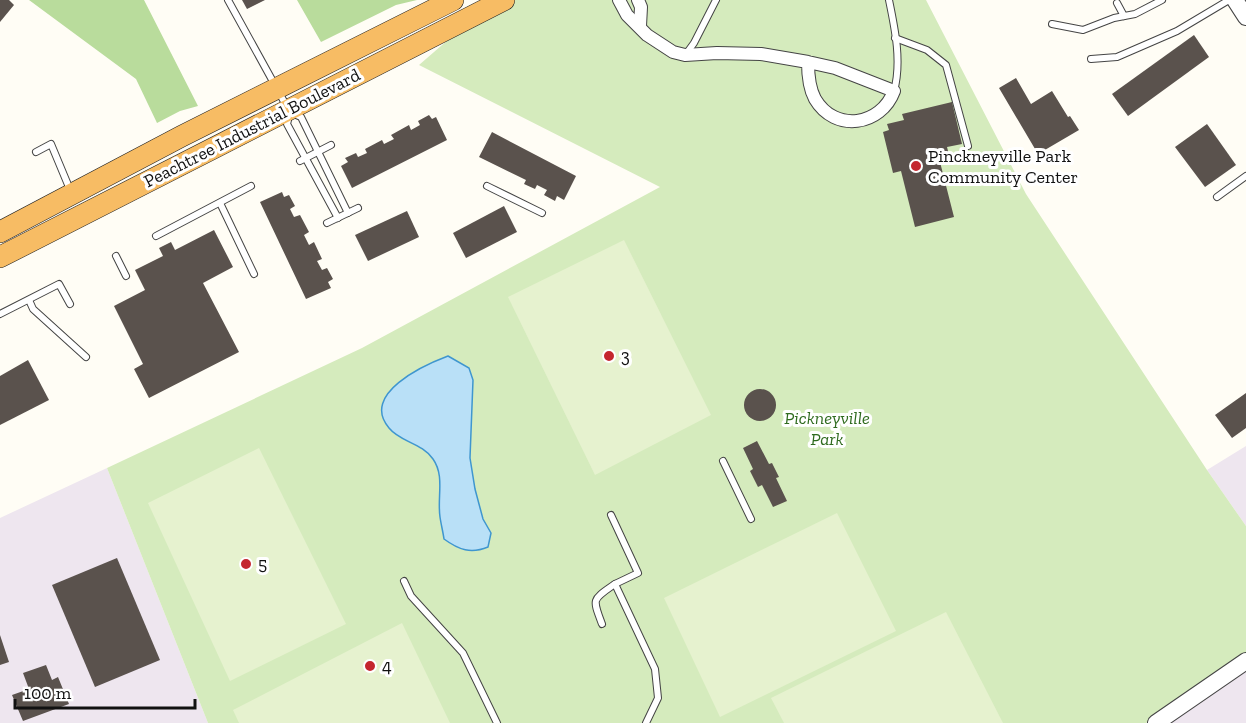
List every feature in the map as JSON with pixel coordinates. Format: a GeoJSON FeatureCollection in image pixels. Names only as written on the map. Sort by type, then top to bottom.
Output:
{"type":"FeatureCollection","features":[{"type":"Feature","properties":{"kind":"highway","name":"Peachtree Industrial Boulevard"},"geometry":{"type":"LineString","coordinates":[[0,232],[453,0]]}},
{"type":"Feature","properties":{"kind":"highway","name":"Peachtree Industrial Boulevard"},"geometry":{"type":"LineString","coordinates":[[0,257],[504,0]]}},
{"type":"Feature","properties":{"kind":"street"},"geometry":{"type":"LineString","coordinates":[[619,0],[627,15],[647,35],[662,46],[685,55],[761,54],[808,62],[835,68],[894,91],[890,102],[867,120],[852,122],[836,118],[824,111],[816,100],[808,75],[808,62]]}},
{"type":"Feature","properties":{"kind":"street"},"geometry":{"type":"LineString","coordinates":[[638,0],[641,7],[640,26]]}},
{"type":"Feature","properties":{"kind":"street"},"geometry":{"type":"LineString","coordinates":[[1161,722],[1246,661]]}},
{"type":"Feature","properties":{"kind":"lane"},"geometry":{"type":"LineString","coordinates":[[228,0],[289,111],[301,117],[348,213]]}},
{"type":"Feature","properties":{"kind":"lane"},"geometry":{"type":"LineString","coordinates":[[685,55],[694,44],[717,0]]}},
{"type":"Feature","properties":{"kind":"lane"},"geometry":{"type":"LineString","coordinates":[[889,0],[898,75],[894,91]]}},
{"type":"Feature","properties":{"kind":"lane"},"geometry":{"type":"LineString","coordinates":[[1052,24],[1083,30],[1135,14],[1162,0]]}},
{"type":"Feature","properties":{"kind":"lane"},"geometry":{"type":"LineString","coordinates":[[1091,59],[1117,57],[1177,31],[1229,0]]}},
{"type":"Feature","properties":{"kind":"lane"},"geometry":{"type":"LineString","coordinates":[[1117,3],[1124,16]]}},
{"type":"Feature","properties":{"kind":"lane"},"geometry":{"type":"LineString","coordinates":[[895,38],[927,50],[946,65],[968,147]]}},
{"type":"Feature","properties":{"kind":"lane"},"geometry":{"type":"LineString","coordinates":[[289,111],[287,124],[303,160],[338,218]]}},
{"type":"Feature","properties":{"kind":"lane"},"geometry":{"type":"LineString","coordinates":[[36,152],[51,144],[72,194]]}},
{"type":"Feature","properties":{"kind":"lane"},"geometry":{"type":"LineString","coordinates":[[303,160],[331,145]]}},
{"type":"Feature","properties":{"kind":"lane"},"geometry":{"type":"LineString","coordinates":[[1217,197],[1246,176]]}},
{"type":"Feature","properties":{"kind":"lane"},"geometry":{"type":"LineString","coordinates":[[156,236],[251,186]]}},
{"type":"Feature","properties":{"kind":"lane"},"geometry":{"type":"LineString","coordinates":[[487,186],[542,213]]}},
{"type":"Feature","properties":{"kind":"lane"},"geometry":{"type":"LineString","coordinates":[[220,202],[254,274]]}},
{"type":"Feature","properties":{"kind":"lane"},"geometry":{"type":"LineString","coordinates":[[327,223],[358,208]]}},
{"type":"Feature","properties":{"kind":"lane"},"geometry":{"type":"LineString","coordinates":[[116,256],[126,276]]}},
{"type":"Feature","properties":{"kind":"lane"},"geometry":{"type":"LineString","coordinates":[[0,314],[59,284],[70,304]]}},
{"type":"Feature","properties":{"kind":"lane"},"geometry":{"type":"LineString","coordinates":[[29,300],[33,309],[86,357]]}},
{"type":"Feature","properties":{"kind":"lane"},"geometry":{"type":"LineString","coordinates":[[723,461],[751,519]]}},
{"type":"Feature","properties":{"kind":"lane"},"geometry":{"type":"LineString","coordinates":[[602,624],[594,604],[597,596],[638,573],[610,515]]}},
{"type":"Feature","properties":{"kind":"lane"},"geometry":{"type":"LineString","coordinates":[[404,581],[411,596],[463,653],[497,723]]}},
{"type":"Feature","properties":{"kind":"lane"},"geometry":{"type":"LineString","coordinates":[[615,584],[655,669],[658,698],[646,723]]}},
{"type":"Feature","properties":{"kind":"shaded area"},"geometry":{"type":"Polygon","coordinates":[[[1246,446],[1246,526],[1207,470],[1246,446]]]}},
{"type":"Feature","properties":{"kind":"shaded area"},"geometry":{"type":"Polygon","coordinates":[[[107,468],[208,723],[0,723],[0,518],[107,468]]]}},
{"type":"Feature","properties":{"kind":"shaded area"},"geometry":{"type":"Polygon","coordinates":[[[1246,654],[1246,723],[1146,723],[1168,708],[1246,654]]]}},
{"type":"Feature","properties":{"kind":"green space"},"geometry":{"type":"Polygon","coordinates":[[[29,0],[144,0],[198,106],[180,111],[157,123],[136,79],[29,0]]]}},
{"type":"Feature","properties":{"kind":"green space"},"geometry":{"type":"Polygon","coordinates":[[[297,0],[417,0],[396,5],[321,42],[297,0]]]}},
{"type":"Feature","properties":{"kind":"green space","name":"Pickneyville Park"},"geometry":{"type":"Polygon","coordinates":[[[494,0],[926,0],[1026,194],[1246,526],[1246,654],[1146,723],[208,723],[107,468],[362,348],[660,187],[419,65],[494,0]]]}},
{"type":"Feature","properties":{"kind":"green space","name":"3"},"geometry":{"type":"Polygon","coordinates":[[[624,240],[711,415],[595,475],[508,297],[624,240]]]}},
{"type":"Feature","properties":{"kind":"green space","name":"5"},"geometry":{"type":"Polygon","coordinates":[[[259,448],[346,624],[230,681],[148,503],[259,448]]]}},
{"type":"Feature","properties":{"kind":"green space"},"geometry":{"type":"Polygon","coordinates":[[[837,513],[896,631],[720,717],[664,598],[837,513]]]}},
{"type":"Feature","properties":{"kind":"green space"},"geometry":{"type":"Polygon","coordinates":[[[946,612],[1003,723],[784,723],[771,698],[946,612]]]}},
{"type":"Feature","properties":{"kind":"green space","name":"4"},"geometry":{"type":"Polygon","coordinates":[[[402,623],[450,723],[239,723],[233,710],[402,623]]]}},
{"type":"Feature","properties":{"kind":"water"},"geometry":{"type":"Polygon","coordinates":[[[448,356],[469,368],[473,380],[470,458],[483,519],[491,533],[488,547],[476,550],[460,548],[444,539],[439,509],[440,480],[437,466],[423,449],[394,433],[382,416],[383,404],[389,393],[399,383],[425,366],[448,356]]]}},
{"type":"Feature","properties":{"kind":"building"},"geometry":{"type":"Polygon","coordinates":[[[0,0],[9,0],[14,5],[0,22],[0,0]]]}},
{"type":"Feature","properties":{"kind":"building"},"geometry":{"type":"Polygon","coordinates":[[[242,0],[265,0],[247,9],[242,0]]]}},
{"type":"Feature","properties":{"kind":"building"},"geometry":{"type":"Polygon","coordinates":[[[1194,35],[1209,57],[1128,116],[1112,94],[1194,35]]]}},
{"type":"Feature","properties":{"kind":"building"},"geometry":{"type":"Polygon","coordinates":[[[1016,78],[1031,104],[1052,91],[1079,130],[1038,154],[999,88],[1016,78]]]}},
{"type":"Feature","properties":{"kind":"building","name":"Pinckneyville Park Community Center"},"geometry":{"type":"Polygon","coordinates":[[[952,102],[962,144],[947,147],[950,159],[940,162],[954,217],[915,227],[901,171],[893,173],[883,132],[889,130],[887,124],[904,120],[902,114],[952,102]]]}},
{"type":"Feature","properties":{"kind":"building"},"geometry":{"type":"Polygon","coordinates":[[[429,115],[432,119],[436,117],[447,140],[352,188],[341,166],[348,162],[345,158],[356,153],[358,157],[367,153],[365,149],[382,140],[384,144],[394,139],[391,135],[409,125],[411,130],[420,125],[418,121],[429,115]]]}},
{"type":"Feature","properties":{"kind":"building"},"geometry":{"type":"Polygon","coordinates":[[[1207,124],[1236,165],[1205,187],[1175,147],[1207,124]]]}},
{"type":"Feature","properties":{"kind":"building"},"geometry":{"type":"Polygon","coordinates":[[[492,132],[576,176],[564,200],[557,196],[555,201],[544,195],[547,190],[537,185],[535,189],[524,184],[526,180],[479,157],[492,132]]]}},
{"type":"Feature","properties":{"kind":"building"},"geometry":{"type":"Polygon","coordinates":[[[282,192],[284,197],[289,195],[295,206],[290,209],[294,217],[300,215],[309,232],[304,235],[309,245],[314,242],[322,259],[317,261],[322,270],[327,268],[333,279],[328,282],[331,288],[306,299],[260,202],[282,192]]]}},
{"type":"Feature","properties":{"kind":"building"},"geometry":{"type":"Polygon","coordinates":[[[504,206],[517,232],[466,258],[453,233],[504,206]]]}},
{"type":"Feature","properties":{"kind":"building"},"geometry":{"type":"Polygon","coordinates":[[[407,211],[419,237],[368,261],[355,235],[407,211]]]}},
{"type":"Feature","properties":{"kind":"building"},"geometry":{"type":"Polygon","coordinates":[[[214,230],[233,267],[203,283],[239,352],[149,398],[134,369],[143,364],[114,306],[145,290],[135,270],[163,256],[159,248],[171,242],[175,250],[214,230]]]}},
{"type":"Feature","properties":{"kind":"building"},"geometry":{"type":"Polygon","coordinates":[[[28,360],[49,400],[0,425],[0,376],[28,360]]]}},
{"type":"Feature","properties":{"kind":"building"},"geometry":{"type":"Polygon","coordinates":[[[760,389],[771,394],[776,405],[771,416],[760,421],[749,416],[744,405],[749,394],[760,389]]]}},
{"type":"Feature","properties":{"kind":"building"},"geometry":{"type":"Polygon","coordinates":[[[1246,393],[1246,428],[1232,438],[1215,415],[1246,393]]]}},
{"type":"Feature","properties":{"kind":"building"},"geometry":{"type":"Polygon","coordinates":[[[757,441],[779,477],[776,478],[787,501],[773,507],[762,485],[758,487],[743,448],[757,441]]]}},
{"type":"Feature","properties":{"kind":"building"},"geometry":{"type":"Polygon","coordinates":[[[117,558],[160,660],[95,687],[52,585],[117,558]]]}},
{"type":"Feature","properties":{"kind":"building"},"geometry":{"type":"Polygon","coordinates":[[[0,635],[9,662],[0,665],[0,635]]]}},
{"type":"Feature","properties":{"kind":"building"},"geometry":{"type":"Polygon","coordinates":[[[46,665],[52,680],[58,677],[69,704],[23,721],[12,695],[29,689],[23,673],[46,665]]]}},
{"type":"Feature","properties":{"kind":"place","name":"Pinckneyville Park Community Center"},"geometry":{"type":"Point","coordinates":[916,166]}},
{"type":"Feature","properties":{"kind":"place","name":"3"},"geometry":{"type":"Point","coordinates":[609,356]}},
{"type":"Feature","properties":{"kind":"place","name":"5"},"geometry":{"type":"Point","coordinates":[246,564]}},
{"type":"Feature","properties":{"kind":"place","name":"4"},"geometry":{"type":"Point","coordinates":[370,666]}}]}
